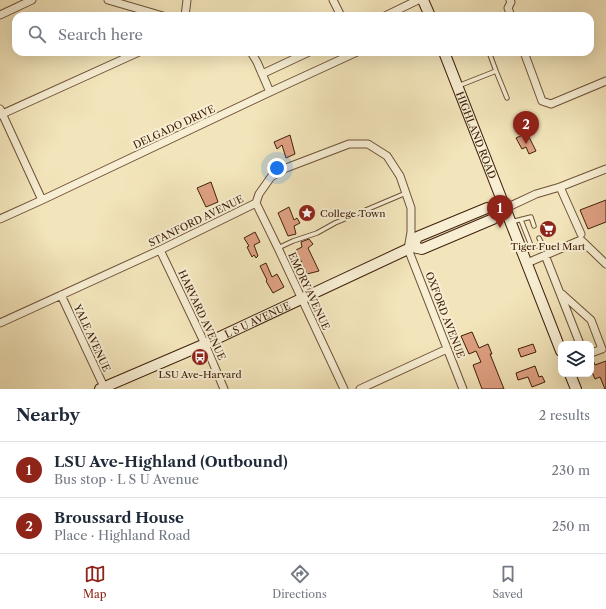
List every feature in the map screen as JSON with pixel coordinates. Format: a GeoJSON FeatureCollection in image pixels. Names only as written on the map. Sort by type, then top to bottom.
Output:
{"type":"FeatureCollection","features":[{"type":"Feature","properties":{"kind":"street"},"geometry":{"type":"LineString","coordinates":[[0,15],[32,0]]}},
{"type":"Feature","properties":{"kind":"street"},"geometry":{"type":"LineString","coordinates":[[108,0],[149,12]]}},
{"type":"Feature","properties":{"kind":"street"},"geometry":{"type":"LineString","coordinates":[[185,12],[187,0]]}},
{"type":"Feature","properties":{"kind":"street"},"geometry":{"type":"LineString","coordinates":[[333,0],[339,12]]}},
{"type":"Feature","properties":{"kind":"street"},"geometry":{"type":"LineString","coordinates":[[393,12],[418,0]]}},
{"type":"Feature","properties":{"kind":"street"},"geometry":{"type":"LineString","coordinates":[[423,0],[428,12]]}},
{"type":"Feature","properties":{"kind":"street"},"geometry":{"type":"LineString","coordinates":[[510,0],[511,2],[508,8],[510,12]]}},
{"type":"Feature","properties":{"kind":"street"},"geometry":{"type":"LineString","coordinates":[[42,200],[1,112],[130,56]]}},
{"type":"Feature","properties":{"kind":"street"},"geometry":{"type":"LineString","coordinates":[[253,56],[270,92]]}},
{"type":"Feature","properties":{"kind":"street"},"geometry":{"type":"LineString","coordinates":[[262,74],[300,56]]}},
{"type":"Feature","properties":{"kind":"street","name":"DELGADO DRIVE"},"geometry":{"type":"LineString","coordinates":[[0,219],[348,56]]}},
{"type":"Feature","properties":{"kind":"street","name":"HIGHLAND ROAD"},"geometry":{"type":"LineString","coordinates":[[446,56],[506,208],[516,221],[527,250],[527,263],[558,343]]}},
{"type":"Feature","properties":{"kind":"street"},"geometry":{"type":"LineString","coordinates":[[525,56],[542,101],[551,104],[606,81]]}},
{"type":"Feature","properties":{"kind":"street","name":"STANFORD AVENUE"},"geometry":{"type":"LineString","coordinates":[[0,323],[160,250],[256,203],[259,194],[271,177],[286,168],[349,144],[368,144],[387,156],[400,176],[411,208],[410,248]]}},
{"type":"Feature","properties":{"kind":"street"},"geometry":{"type":"LineString","coordinates":[[506,208],[536,194],[606,170]]}},
{"type":"Feature","properties":{"kind":"street"},"geometry":{"type":"LineString","coordinates":[[560,187],[581,234]]}},
{"type":"Feature","properties":{"kind":"street","name":"EMORY AVENUE"},"geometry":{"type":"LineString","coordinates":[[256,203],[344,389]]}},
{"type":"Feature","properties":{"kind":"street","name":"L S U AVENUE"},"geometry":{"type":"LineString","coordinates":[[103,388],[204,344],[410,248],[417,237],[487,208],[506,208]]}},
{"type":"Feature","properties":{"kind":"street"},"geometry":{"type":"LineString","coordinates":[[527,263],[581,240],[606,264]]}},
{"type":"Feature","properties":{"kind":"street","name":"OXFORD AVENUE"},"geometry":{"type":"LineString","coordinates":[[410,248],[462,389]]}},
{"type":"Feature","properties":{"kind":"street","name":"HARVARD AVENUE"},"geometry":{"type":"LineString","coordinates":[[160,250],[224,389]]}},
{"type":"Feature","properties":{"kind":"street"},"geometry":{"type":"LineString","coordinates":[[545,255],[579,341]]}},
{"type":"Feature","properties":{"kind":"street"},"geometry":{"type":"LineString","coordinates":[[560,292],[591,320],[602,349],[594,352]]}},
{"type":"Feature","properties":{"kind":"street","name":"YALE AVENUE"},"geometry":{"type":"LineString","coordinates":[[61,295],[103,388]]}},
{"type":"Feature","properties":{"kind":"street"},"geometry":{"type":"LineString","coordinates":[[360,389],[447,349]]}},
{"type":"Feature","properties":{"kind":"street"},"geometry":{"type":"LineString","coordinates":[[571,377],[576,389]]}},
{"type":"Feature","properties":{"kind":"lane"},"geometry":{"type":"LineString","coordinates":[[490,56],[507,98]]}},
{"type":"Feature","properties":{"kind":"lane"},"geometry":{"type":"LineString","coordinates":[[457,86],[496,71]]}},
{"type":"Feature","properties":{"kind":"lane"},"geometry":{"type":"LineString","coordinates":[[278,248],[317,233],[406,193]]}},
{"type":"Feature","properties":{"kind":"lane"},"geometry":{"type":"LineString","coordinates":[[516,221],[531,218],[534,226]]}},
{"type":"Feature","properties":{"kind":"lane"},"geometry":{"type":"LineString","coordinates":[[527,250],[542,244],[539,238]]}},
{"type":"Feature","properties":{"kind":"building"},"geometry":{"type":"Polygon","coordinates":[[[527,133],[536,151],[529,154],[526,147],[522,149],[516,138],[527,133]]]}},
{"type":"Feature","properties":{"kind":"building"},"geometry":{"type":"Polygon","coordinates":[[[290,135],[295,154],[286,158],[282,145],[277,149],[274,142],[290,135]]]}},
{"type":"Feature","properties":{"kind":"building"},"geometry":{"type":"Polygon","coordinates":[[[211,182],[218,202],[206,207],[197,188],[211,182]]]}},
{"type":"Feature","properties":{"kind":"building"},"geometry":{"type":"Polygon","coordinates":[[[606,200],[606,222],[588,229],[580,210],[606,200]]]}},
{"type":"Feature","properties":{"kind":"building"},"geometry":{"type":"Polygon","coordinates":[[[289,207],[294,220],[297,218],[300,223],[294,226],[296,234],[288,236],[278,213],[289,207]]]}},
{"type":"Feature","properties":{"kind":"building"},"geometry":{"type":"Polygon","coordinates":[[[255,232],[260,242],[254,245],[258,256],[256,258],[254,255],[252,257],[247,247],[249,246],[244,238],[255,232]]]}},
{"type":"Feature","properties":{"kind":"building"},"geometry":{"type":"Polygon","coordinates":[[[309,239],[313,244],[308,248],[319,271],[307,274],[296,250],[302,247],[301,242],[309,239]]]}},
{"type":"Feature","properties":{"kind":"building"},"geometry":{"type":"Polygon","coordinates":[[[266,263],[272,277],[277,274],[284,287],[273,293],[260,266],[266,263]]]}},
{"type":"Feature","properties":{"kind":"building"},"geometry":{"type":"Polygon","coordinates":[[[472,332],[479,348],[488,344],[492,354],[490,354],[504,389],[482,389],[473,365],[481,362],[476,351],[469,354],[461,336],[472,332]]]}},
{"type":"Feature","properties":{"kind":"building"},"geometry":{"type":"Polygon","coordinates":[[[533,344],[536,352],[521,357],[518,349],[533,344]]]}},
{"type":"Feature","properties":{"kind":"building"},"geometry":{"type":"Polygon","coordinates":[[[606,361],[606,389],[600,377],[595,379],[594,363],[595,365],[606,361]]]}},
{"type":"Feature","properties":{"kind":"building"},"geometry":{"type":"Polygon","coordinates":[[[535,366],[539,377],[542,376],[545,382],[532,387],[528,377],[518,380],[516,373],[535,366]]]}},
{"type":"Feature","properties":{"kind":"place","name":"Broussard House"},"geometry":{"type":"Point","coordinates":[526,144]}},
{"type":"Feature","properties":{"kind":"place","name":"College Town"},"geometry":{"type":"Point","coordinates":[307,213]}},
{"type":"Feature","properties":{"kind":"place","name":"LSU Ave-Highland (Outbound)"},"geometry":{"type":"Point","coordinates":[500,228]}},
{"type":"Feature","properties":{"kind":"place","name":"Tiger Fuel Mart"},"geometry":{"type":"Point","coordinates":[548,229]}},
{"type":"Feature","properties":{"kind":"place","name":"LSU Ave-Harvard"},"geometry":{"type":"Point","coordinates":[200,357]}}]}
